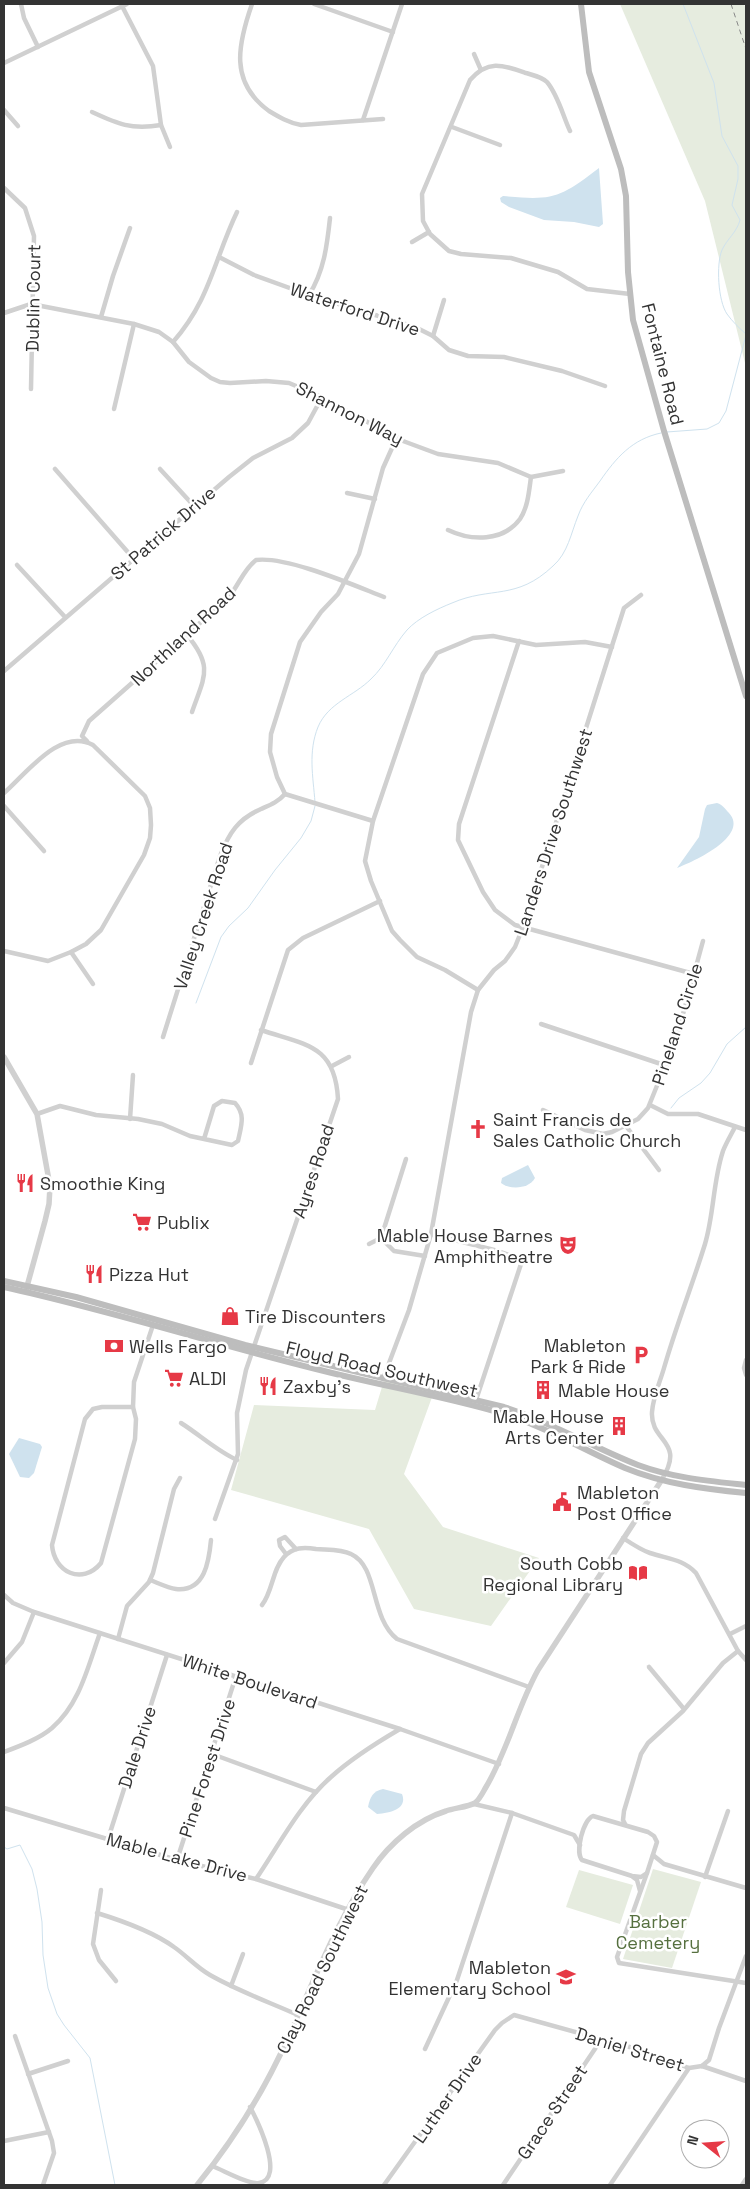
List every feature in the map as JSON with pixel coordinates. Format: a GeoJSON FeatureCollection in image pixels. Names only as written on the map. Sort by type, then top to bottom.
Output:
{"type":"FeatureCollection","features":[{"type":"Feature","properties":{"kind":"main road","name":"Fontaine Road"},"geometry":{"type":"LineString","coordinates":[[581,4],[589,72],[621,169],[626,196],[630,294],[634,320],[650,382],[746,696]]}},
{"type":"Feature","properties":{"kind":"main road","name":"Floyd Road Southwest"},"geometry":{"type":"LineString","coordinates":[[4,1281],[153,1325],[382,1382],[526,1421],[625,1468],[662,1481],[691,1487],[746,1493]]}},
{"type":"Feature","properties":{"kind":"main road","name":"Floyd Road Southwest"},"geometry":{"type":"LineString","coordinates":[[4,1287],[83,1299],[252,1350]]}},
{"type":"Feature","properties":{"kind":"main road","name":"Floyd Road Southwest"},"geometry":{"type":"LineString","coordinates":[[382,1382],[476,1400],[523,1414],[625,1460],[666,1474],[746,1485]]}},
{"type":"Feature","properties":{"kind":"street"},"geometry":{"type":"LineString","coordinates":[[21,4],[24,18],[38,47]]}},
{"type":"Feature","properties":{"kind":"street"},"geometry":{"type":"LineString","coordinates":[[4,63],[128,4]]}},
{"type":"Feature","properties":{"kind":"street"},"geometry":{"type":"LineString","coordinates":[[252,4],[244,27],[239,58],[241,72],[251,94],[259,103],[292,123],[301,125],[383,119]]}},
{"type":"Feature","properties":{"kind":"street"},"geometry":{"type":"LineString","coordinates":[[314,4],[393,32]]}},
{"type":"Feature","properties":{"kind":"street"},"geometry":{"type":"LineString","coordinates":[[363,120],[402,4]]}},
{"type":"Feature","properties":{"kind":"street"},"geometry":{"type":"LineString","coordinates":[[122,6],[153,66],[161,125],[170,146]]}},
{"type":"Feature","properties":{"kind":"street"},"geometry":{"type":"LineString","coordinates":[[474,54],[482,70]]}},
{"type":"Feature","properties":{"kind":"street"},"geometry":{"type":"LineString","coordinates":[[570,131],[550,87],[542,78],[506,66],[496,65],[482,70],[470,80],[452,127],[422,194],[423,221],[440,245],[449,251],[460,254],[511,258],[558,272],[587,289],[630,294]]}},
{"type":"Feature","properties":{"kind":"street"},"geometry":{"type":"LineString","coordinates":[[4,110],[18,126]]}},
{"type":"Feature","properties":{"kind":"street"},"geometry":{"type":"LineString","coordinates":[[92,112],[117,124],[132,128],[161,125]]}},
{"type":"Feature","properties":{"kind":"street"},"geometry":{"type":"LineString","coordinates":[[452,127],[500,145]]}},
{"type":"Feature","properties":{"kind":"street","name":"Dublin Court"},"geometry":{"type":"LineString","coordinates":[[4,188],[25,208],[33,229],[35,244],[31,389]]}},
{"type":"Feature","properties":{"kind":"street"},"geometry":{"type":"LineString","coordinates":[[173,342],[200,306],[237,212]]}},
{"type":"Feature","properties":{"kind":"street"},"geometry":{"type":"LineString","coordinates":[[309,295],[317,282],[324,262],[330,218]]}},
{"type":"Feature","properties":{"kind":"street"},"geometry":{"type":"LineString","coordinates":[[101,317],[130,228]]}},
{"type":"Feature","properties":{"kind":"street"},"geometry":{"type":"LineString","coordinates":[[412,242],[429,232]]}},
{"type":"Feature","properties":{"kind":"street","name":"Waterford Drive"},"geometry":{"type":"LineString","coordinates":[[219,257],[254,275],[309,295],[358,311],[396,320],[433,336],[449,350],[460,354],[504,357],[562,371],[606,386]]}},
{"type":"Feature","properties":{"kind":"street"},"geometry":{"type":"LineString","coordinates":[[433,336],[444,300]]}},
{"type":"Feature","properties":{"kind":"street","name":"Shannon Way"},"geometry":{"type":"LineString","coordinates":[[4,313],[32,304],[134,324],[159,332],[173,342],[189,362],[211,378],[220,382],[266,381],[289,383],[397,437],[438,454],[498,463],[531,477]]}},
{"type":"Feature","properties":{"kind":"street"},"geometry":{"type":"LineString","coordinates":[[114,409],[134,324]]}},
{"type":"Feature","properties":{"kind":"street","name":"St Patrick Drive"},"geometry":{"type":"LineString","coordinates":[[4,671],[133,558],[253,458],[296,434],[308,423],[321,399]]}},
{"type":"Feature","properties":{"kind":"street"},"geometry":{"type":"LineString","coordinates":[[373,821],[285,794],[270,752],[270,734],[300,642],[306,632],[338,594],[359,554],[383,468],[397,437]]}},
{"type":"Feature","properties":{"kind":"street"},"geometry":{"type":"LineString","coordinates":[[160,468],[194,506]]}},
{"type":"Feature","properties":{"kind":"street"},"geometry":{"type":"LineString","coordinates":[[55,469],[133,558]]}},
{"type":"Feature","properties":{"kind":"street"},"geometry":{"type":"LineString","coordinates":[[448,530],[478,538],[487,538],[504,533],[520,519],[527,504],[531,477],[563,471]]}},
{"type":"Feature","properties":{"kind":"street"},"geometry":{"type":"LineString","coordinates":[[346,493],[375,500]]}},
{"type":"Feature","properties":{"kind":"street","name":"Northland Road"},"geometry":{"type":"LineString","coordinates":[[86,741],[82,736],[84,728],[89,721],[227,599],[238,586],[244,570],[256,560],[278,560],[384,597]]}},
{"type":"Feature","properties":{"kind":"street"},"geometry":{"type":"LineString","coordinates":[[17,565],[65,617]]}},
{"type":"Feature","properties":{"kind":"street","name":"Landers Drive Southwest"},"geometry":{"type":"LineString","coordinates":[[382,1382],[409,1310],[432,1234],[471,1012],[478,990],[494,970],[505,961],[515,947],[624,608],[641,595]]}},
{"type":"Feature","properties":{"kind":"street"},"geometry":{"type":"LineString","coordinates":[[187,635],[203,656],[205,665],[201,686],[192,712]]}},
{"type":"Feature","properties":{"kind":"street"},"geometry":{"type":"LineString","coordinates":[[478,990],[445,970],[417,957],[392,931],[371,881],[365,861],[373,821],[423,674],[437,653],[473,638],[493,636],[526,644],[542,645],[585,642],[612,647]]}},
{"type":"Feature","properties":{"kind":"street"},"geometry":{"type":"LineString","coordinates":[[519,641],[459,824],[458,840],[464,855],[495,910],[506,920],[523,927],[694,974]]}},
{"type":"Feature","properties":{"kind":"street"},"geometry":{"type":"LineString","coordinates":[[4,793],[57,746],[72,740],[86,741],[93,744],[145,796],[150,808],[150,832],[144,855],[101,930],[72,952],[48,961],[4,952]]}},
{"type":"Feature","properties":{"kind":"street","name":"Valley Creek Road"},"geometry":{"type":"LineString","coordinates":[[163,1037],[220,856],[230,832],[251,814],[274,803],[285,794]]}},
{"type":"Feature","properties":{"kind":"street"},"geometry":{"type":"LineString","coordinates":[[4,806],[44,851]]}},
{"type":"Feature","properties":{"kind":"street"},"geometry":{"type":"LineString","coordinates":[[251,1063],[288,950],[303,938],[380,902]]}},
{"type":"Feature","properties":{"kind":"street","name":"Pineland Circle"},"geometry":{"type":"LineString","coordinates":[[542,1110],[585,1130],[603,1134],[626,1126],[638,1119],[650,1105],[667,1066],[704,941]]}},
{"type":"Feature","properties":{"kind":"street"},"geometry":{"type":"LineString","coordinates":[[72,952],[93,984]]}},
{"type":"Feature","properties":{"kind":"street"},"geometry":{"type":"LineString","coordinates":[[541,1024],[667,1066]]}},
{"type":"Feature","properties":{"kind":"street"},"geometry":{"type":"LineString","coordinates":[[261,1030],[312,1047],[323,1054],[332,1066],[349,1057]]}},
{"type":"Feature","properties":{"kind":"street"},"geometry":{"type":"LineString","coordinates":[[4,1057],[37,1114],[50,1186],[49,1204],[26,1289]]}},
{"type":"Feature","properties":{"kind":"street","name":"Ayres Road"},"geometry":{"type":"LineString","coordinates":[[215,1519],[237,1460],[238,1402],[252,1350],[338,1099],[337,1082],[332,1066]]}},
{"type":"Feature","properties":{"kind":"street"},"geometry":{"type":"LineString","coordinates":[[130,1119],[133,1075]]}},
{"type":"Feature","properties":{"kind":"street"},"geometry":{"type":"LineString","coordinates":[[37,1114],[60,1106],[96,1115],[162,1124],[204,1139],[232,1145],[238,1141],[243,1114],[235,1103],[222,1101],[214,1106],[204,1139]]}},
{"type":"Feature","properties":{"kind":"street"},"geometry":{"type":"LineString","coordinates":[[650,1105],[668,1114],[698,1114],[746,1130]]}},
{"type":"Feature","properties":{"kind":"street"},"geometry":{"type":"LineString","coordinates":[[626,1126],[659,1170]]}},
{"type":"Feature","properties":{"kind":"street"},"geometry":{"type":"LineString","coordinates":[[580,1845],[574,1835],[512,1813],[474,1804],[499,1764],[529,1687],[623,1538],[662,1481],[671,1463],[670,1450],[652,1420],[653,1404],[712,1220],[716,1182],[724,1151],[735,1127]]}},
{"type":"Feature","properties":{"kind":"street"},"geometry":{"type":"LineString","coordinates":[[369,1244],[381,1238],[406,1159]]}},
{"type":"Feature","properties":{"kind":"street"},"geometry":{"type":"LineString","coordinates":[[432,1234],[498,1251],[517,1258],[521,1264],[476,1400]]}},
{"type":"Feature","properties":{"kind":"street"},"geometry":{"type":"LineString","coordinates":[[381,1238],[394,1251],[425,1256]]}},
{"type":"Feature","properties":{"kind":"street"},"geometry":{"type":"LineString","coordinates":[[133,1407],[96,1408],[85,1419],[52,1545],[57,1564],[69,1572],[83,1575],[90,1573],[101,1563],[135,1438],[134,1382],[153,1325]]}},
{"type":"Feature","properties":{"kind":"street"},"geometry":{"type":"LineString","coordinates":[[746,1360],[744,1368],[746,1375]]}},
{"type":"Feature","properties":{"kind":"street"},"geometry":{"type":"LineString","coordinates":[[181,1423],[208,1440],[224,1454],[237,1460]]}},
{"type":"Feature","properties":{"kind":"street"},"geometry":{"type":"LineString","coordinates":[[118,1639],[128,1606],[150,1580],[174,1489],[180,1478]]}},
{"type":"Feature","properties":{"kind":"street"},"geometry":{"type":"LineString","coordinates":[[286,1554],[280,1546],[279,1540],[284,1537],[296,1548]]}},
{"type":"Feature","properties":{"kind":"street"},"geometry":{"type":"LineString","coordinates":[[623,1538],[645,1551],[679,1560],[690,1566],[696,1573],[738,1651],[746,1660]]}},
{"type":"Feature","properties":{"kind":"street"},"geometry":{"type":"LineString","coordinates":[[150,1580],[176,1589],[194,1586],[205,1573],[211,1540]]}},
{"type":"Feature","properties":{"kind":"street"},"geometry":{"type":"LineString","coordinates":[[262,1605],[268,1597],[279,1564],[286,1554],[296,1548],[305,1547],[350,1553],[359,1559],[366,1568],[383,1623],[389,1632],[398,1639],[529,1687]]}},
{"type":"Feature","properties":{"kind":"street","name":"White Boulevard"},"geometry":{"type":"LineString","coordinates":[[4,1595],[13,1603],[34,1612],[400,1729],[499,1764]]}},
{"type":"Feature","properties":{"kind":"street"},"geometry":{"type":"LineString","coordinates":[[4,1663],[22,1642],[34,1612]]}},
{"type":"Feature","properties":{"kind":"street"},"geometry":{"type":"LineString","coordinates":[[730,1634],[746,1626]]}},
{"type":"Feature","properties":{"kind":"street"},"geometry":{"type":"LineString","coordinates":[[4,1752],[38,1737],[52,1728],[65,1714],[84,1680],[100,1633]]}},
{"type":"Feature","properties":{"kind":"street"},"geometry":{"type":"LineString","coordinates":[[625,1824],[623,1820],[624,1811],[641,1754],[648,1743],[684,1709],[718,1668],[738,1651]]}},
{"type":"Feature","properties":{"kind":"street","name":"Dale Drive"},"geometry":{"type":"LineString","coordinates":[[108,1839],[167,1655]]}},
{"type":"Feature","properties":{"kind":"street"},"geometry":{"type":"LineString","coordinates":[[650,1667],[684,1709]]}},
{"type":"Feature","properties":{"kind":"street","name":"Pine Forest Drive"},"geometry":{"type":"LineString","coordinates":[[177,1860],[236,1676]]}},
{"type":"Feature","properties":{"kind":"street"},"geometry":{"type":"LineString","coordinates":[[256,1879],[316,1792],[330,1777],[368,1748],[400,1729]]}},
{"type":"Feature","properties":{"kind":"street"},"geometry":{"type":"LineString","coordinates":[[212,1754],[316,1792]]}},
{"type":"Feature","properties":{"kind":"street","name":"Clay Road Southwest"},"geometry":{"type":"LineString","coordinates":[[197,2185],[233,2137],[250,2108],[288,2039],[328,1948],[372,1868],[398,1839],[430,1818],[445,1811],[474,1804]]}},
{"type":"Feature","properties":{"kind":"street","name":"Mable Lake Drive"},"geometry":{"type":"LineString","coordinates":[[4,1808],[177,1860],[256,1879],[349,1910]]}},
{"type":"Feature","properties":{"kind":"street"},"geometry":{"type":"LineString","coordinates":[[612,1821],[618,1819],[624,1811]]}},
{"type":"Feature","properties":{"kind":"street"},"geometry":{"type":"LineString","coordinates":[[705,1877],[728,1811]]}},
{"type":"Feature","properties":{"kind":"street"},"geometry":{"type":"LineString","coordinates":[[425,2049],[456,1980],[512,1813]]}},
{"type":"Feature","properties":{"kind":"street"},"geometry":{"type":"LineString","coordinates":[[647,1873],[641,1877],[632,1876],[582,1860],[578,1855],[584,1829],[589,1818],[593,1816],[648,1832],[654,1836],[657,1842],[650,1865],[617,1957],[619,1963],[674,1973],[737,1980],[746,1983]]}},
{"type":"Feature","properties":{"kind":"street"},"geometry":{"type":"LineString","coordinates":[[574,1835],[584,1829]]}},
{"type":"Feature","properties":{"kind":"street"},"geometry":{"type":"LineString","coordinates":[[653,1856],[664,1864],[746,1888]]}},
{"type":"Feature","properties":{"kind":"street"},"geometry":{"type":"LineString","coordinates":[[650,1865],[664,1864]]}},
{"type":"Feature","properties":{"kind":"street"},"geometry":{"type":"LineString","coordinates":[[632,1876],[637,1880],[640,1892]]}},
{"type":"Feature","properties":{"kind":"street"},"geometry":{"type":"LineString","coordinates":[[101,1890],[93,1944],[99,1960],[116,1981]]}},
{"type":"Feature","properties":{"kind":"street"},"geometry":{"type":"LineString","coordinates":[[97,1913],[119,1919],[159,1938],[175,1947],[195,1966],[231,1986],[298,2015]]}},
{"type":"Feature","properties":{"kind":"street"},"geometry":{"type":"LineString","coordinates":[[231,1986],[243,1954]]}},
{"type":"Feature","properties":{"kind":"street"},"geometry":{"type":"LineString","coordinates":[[702,2066],[709,2060],[746,1956]]}},
{"type":"Feature","properties":{"kind":"street","name":"Daniel Street"},"geometry":{"type":"LineString","coordinates":[[514,2015],[526,2017],[688,2068],[702,2066],[746,2081]]}},
{"type":"Feature","properties":{"kind":"street","name":"Luther Drive"},"geometry":{"type":"LineString","coordinates":[[384,2185],[495,2030],[514,2015]]}},
{"type":"Feature","properties":{"kind":"street"},"geometry":{"type":"LineString","coordinates":[[15,2036],[49,2132],[54,2153],[43,2185]]}},
{"type":"Feature","properties":{"kind":"street","name":"Grace Street"},"geometry":{"type":"LineString","coordinates":[[503,2185],[601,2040]]}},
{"type":"Feature","properties":{"kind":"street"},"geometry":{"type":"LineString","coordinates":[[28,2074],[68,2062]]}},
{"type":"Feature","properties":{"kind":"street"},"geometry":{"type":"LineString","coordinates":[[610,2185],[688,2068]]}},
{"type":"Feature","properties":{"kind":"street"},"geometry":{"type":"LineString","coordinates":[[212,2166],[248,2182],[259,2183],[265,2181],[270,2175],[270,2154],[250,2108]]}},
{"type":"Feature","properties":{"kind":"street"},"geometry":{"type":"LineString","coordinates":[[4,2141],[49,2132]]}},
{"type":"Feature","properties":{"kind":"street"},"geometry":{"type":"LineString","coordinates":[[742,2185],[746,2179]]}},
{"type":"Feature","properties":{"kind":"green space"},"geometry":{"type":"Polygon","coordinates":[[[620,4],[744,4],[746,9],[746,367],[705,201],[620,4]]]}},
{"type":"Feature","properties":{"kind":"green space"},"geometry":{"type":"Polygon","coordinates":[[[385,1377],[435,1389],[404,1474],[443,1527],[539,1558],[491,1626],[414,1609],[369,1529],[231,1490],[254,1405],[375,1410],[385,1377]]]}},
{"type":"Feature","properties":{"kind":"green space","name":"Barber Cemetery"},"geometry":{"type":"Polygon","coordinates":[[[653,1869],[701,1882],[672,1968],[623,1959],[653,1869]]]}},
{"type":"Feature","properties":{"kind":"green space"},"geometry":{"type":"Polygon","coordinates":[[[579,1870],[633,1885],[620,1924],[566,1907],[579,1870]]]}},
{"type":"Feature","properties":{"kind":"water"},"geometry":{"type":"Polygon","coordinates":[[[599,168],[603,224],[599,227],[574,222],[544,220],[509,207],[501,202],[500,198],[503,196],[534,198],[555,195],[575,186],[599,168]]]}},
{"type":"Feature","properties":{"kind":"water"},"geometry":{"type":"Polygon","coordinates":[[[717,803],[729,813],[733,822],[732,830],[717,847],[677,868],[699,837],[707,805],[717,803]]]}},
{"type":"Feature","properties":{"kind":"water"},"geometry":{"type":"Polygon","coordinates":[[[528,1165],[535,1178],[532,1182],[519,1187],[509,1187],[501,1183],[502,1178],[528,1165]]]}},
{"type":"Feature","properties":{"kind":"water"},"geometry":{"type":"Polygon","coordinates":[[[19,1438],[40,1444],[42,1447],[34,1473],[29,1478],[20,1477],[9,1454],[19,1438]]]}},
{"type":"Feature","properties":{"kind":"water"},"geometry":{"type":"Polygon","coordinates":[[[383,1789],[402,1794],[403,1799],[400,1807],[397,1809],[377,1814],[368,1807],[374,1793],[383,1789]]]}},
{"type":"Feature","properties":{"kind":"waterway"},"geometry":{"type":"LineString","coordinates":[[683,4],[714,83],[722,136],[738,166],[738,179],[732,205],[740,220],[737,228],[722,250],[719,264],[719,282],[727,314],[746,334]]}},
{"type":"Feature","properties":{"kind":"waterway"},"geometry":{"type":"LineString","coordinates":[[667,432],[707,429],[719,423],[726,411],[746,335]]}},
{"type":"Feature","properties":{"kind":"waterway"},"geometry":{"type":"LineString","coordinates":[[315,802],[312,764],[313,746],[318,727],[328,712],[371,679],[381,668],[407,630],[422,618],[440,608],[466,598],[515,589],[540,577],[558,561],[566,549],[580,511],[612,465],[633,445],[661,433]]}},
{"type":"Feature","properties":{"kind":"waterway"},"geometry":{"type":"LineString","coordinates":[[196,1003],[221,937],[229,926],[248,908],[301,838],[311,821],[315,806]]}},
{"type":"Feature","properties":{"kind":"waterway"},"geometry":{"type":"LineString","coordinates":[[671,1108],[679,1098],[701,1083],[710,1073],[727,1044],[746,1027]]}},
{"type":"Feature","properties":{"kind":"waterway"},"geometry":{"type":"LineString","coordinates":[[4,1847],[7,1849],[20,1845],[32,1869],[42,1922],[43,1955],[48,1988],[57,2014],[90,2058],[115,2185]]}},
{"type":"Feature","properties":{"kind":"railway"},"geometry":{"type":"LineString","coordinates":[[731,4],[746,49]]}},
{"type":"Feature","properties":{"kind":"place","name":"Saint Francis de Sales Catholic Church"},"geometry":{"type":"Point","coordinates":[478,1129]}},
{"type":"Feature","properties":{"kind":"place","name":"Smoothie King"},"geometry":{"type":"Point","coordinates":[25,1183]}},
{"type":"Feature","properties":{"kind":"place","name":"Publix"},"geometry":{"type":"Point","coordinates":[142,1222]}},
{"type":"Feature","properties":{"kind":"place","name":"Mable House Barnes Amphitheatre"},"geometry":{"type":"Point","coordinates":[568,1245]}},
{"type":"Feature","properties":{"kind":"place","name":"Pizza Hut"},"geometry":{"type":"Point","coordinates":[94,1274]}},
{"type":"Feature","properties":{"kind":"place","name":"Tire Discounters"},"geometry":{"type":"Point","coordinates":[230,1316]}},
{"type":"Feature","properties":{"kind":"place","name":"Wells Fargo"},"geometry":{"type":"Point","coordinates":[114,1346]}},
{"type":"Feature","properties":{"kind":"place","name":"Mableton Park & Ride"},"geometry":{"type":"Point","coordinates":[641,1355]}},
{"type":"Feature","properties":{"kind":"place","name":"ALDI"},"geometry":{"type":"Point","coordinates":[174,1378]}},
{"type":"Feature","properties":{"kind":"place","name":"Zaxby's"},"geometry":{"type":"Point","coordinates":[268,1386]}},
{"type":"Feature","properties":{"kind":"place","name":"Mable House"},"geometry":{"type":"Point","coordinates":[543,1390]}},
{"type":"Feature","properties":{"kind":"place","name":"Mable House Arts Center"},"geometry":{"type":"Point","coordinates":[619,1426]}},
{"type":"Feature","properties":{"kind":"place","name":"Mableton Post Office"},"geometry":{"type":"Point","coordinates":[562,1502]}},
{"type":"Feature","properties":{"kind":"place","name":"South Cobb Regional Library"},"geometry":{"type":"Point","coordinates":[638,1573]}},
{"type":"Feature","properties":{"kind":"place","name":"Mableton Elementary School"},"geometry":{"type":"Point","coordinates":[566,1977]}}]}
